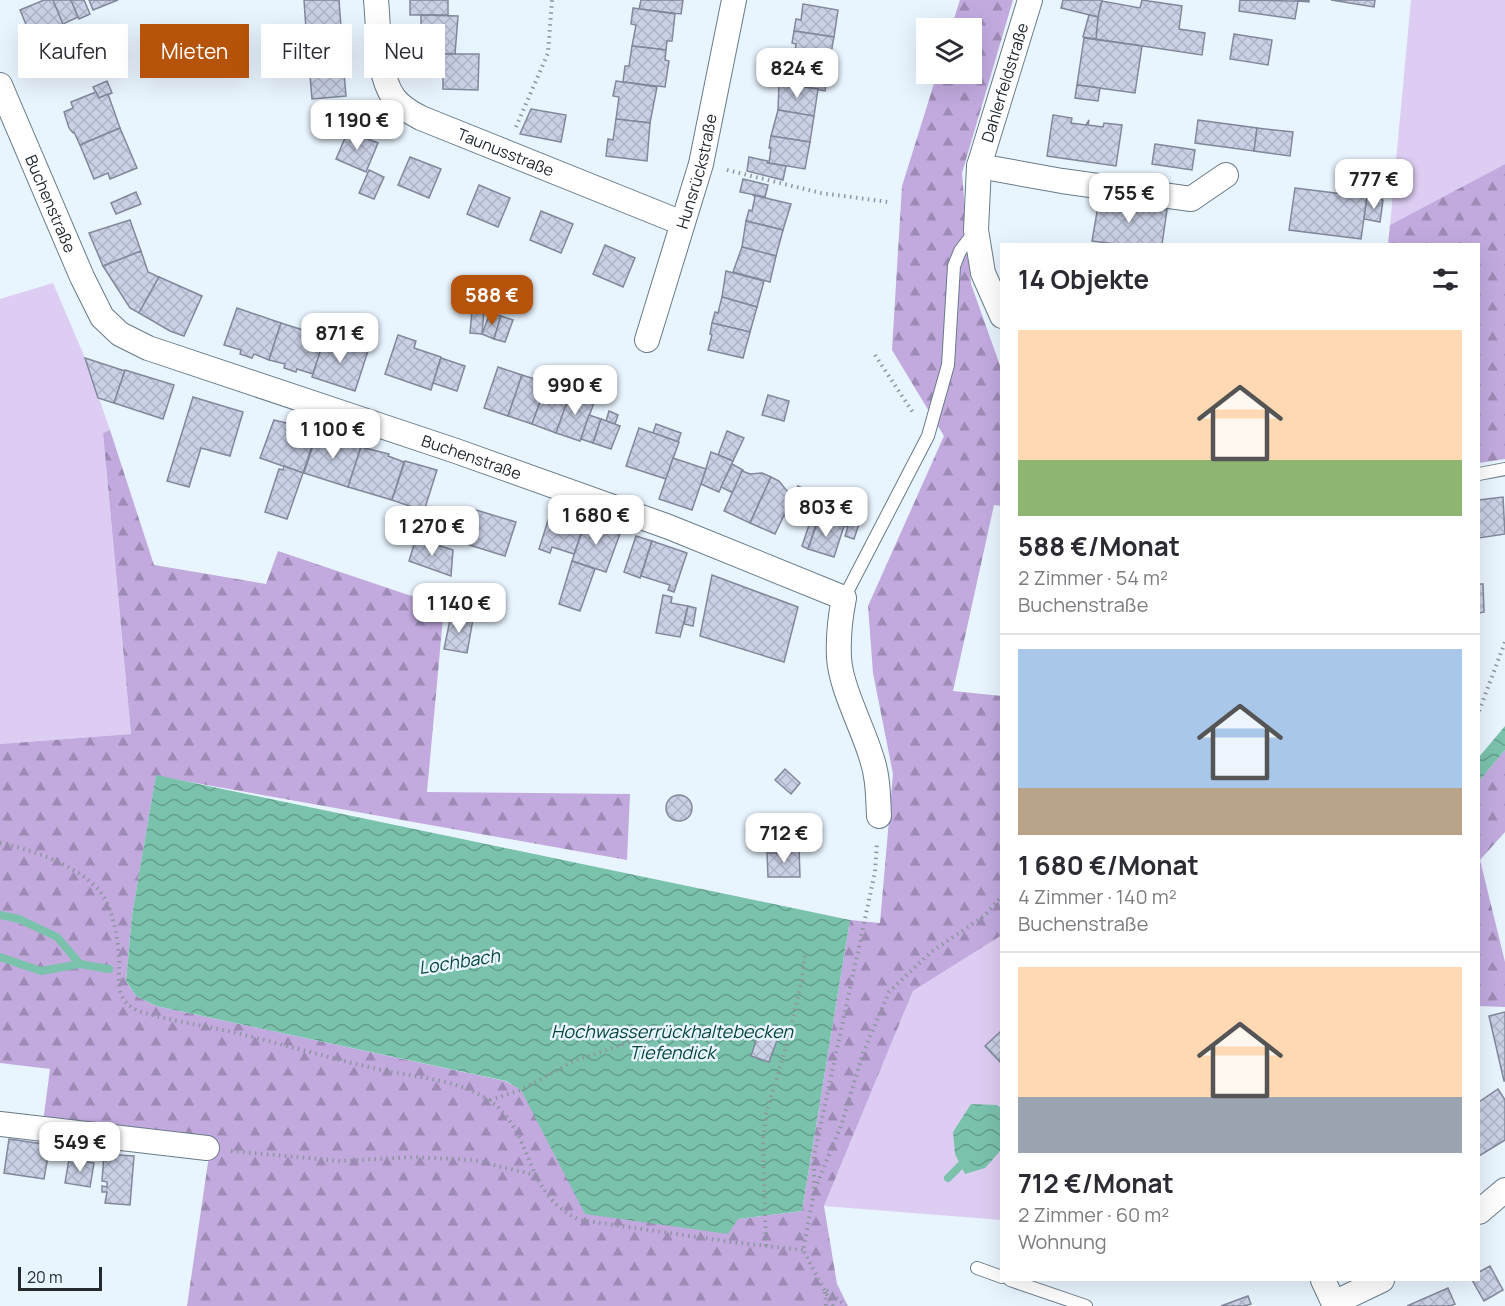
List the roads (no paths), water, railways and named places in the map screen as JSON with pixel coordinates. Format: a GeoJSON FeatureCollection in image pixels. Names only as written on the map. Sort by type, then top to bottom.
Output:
{"type":"FeatureCollection","features":[{"type":"Feature","properties":{"kind":"street","name":"Taunusstraße"},"geometry":{"type":"LineString","coordinates":[[376,0],[383,70],[388,87],[406,110],[505,153],[682,223]]}},
{"type":"Feature","properties":{"kind":"street","name":"Hunsrückstraße"},"geometry":{"type":"LineString","coordinates":[[647,340],[700,164],[734,0]]}},
{"type":"Feature","properties":{"kind":"street","name":"Dahlerfeldstraße"},"geometry":{"type":"LineString","coordinates":[[1000,311],[983,273],[976,230],[979,166],[1030,0]]}},
{"type":"Feature","properties":{"kind":"street","name":"Buchenstraße"},"geometry":{"type":"LineString","coordinates":[[0,85],[93,299],[106,322],[126,338],[148,348],[456,451],[669,527],[844,597]]}},
{"type":"Feature","properties":{"kind":"street","name":"Dahlerfeldstraße"},"geometry":{"type":"LineString","coordinates":[[979,166],[1062,181],[1191,199],[1226,175]]}},
{"type":"Feature","properties":{"kind":"street"},"geometry":{"type":"LineString","coordinates":[[844,597],[839,625],[839,660],[844,681],[872,757],[878,781],[879,816]]}},
{"type":"Feature","properties":{"kind":"street"},"geometry":{"type":"LineString","coordinates":[[0,1124],[207,1148]]}},
{"type":"Feature","properties":{"kind":"street"},"geometry":{"type":"LineString","coordinates":[[1480,1211],[1505,1190]]}},
{"type":"Feature","properties":{"kind":"street"},"geometry":{"type":"LineString","coordinates":[[1323,1281],[1335,1305],[1380,1281]]}},
{"type":"Feature","properties":{"kind":"lane"},"geometry":{"type":"LineString","coordinates":[[844,597],[928,436],[948,365],[954,266],[960,251],[976,230]]}},
{"type":"Feature","properties":{"kind":"lane"},"geometry":{"type":"LineString","coordinates":[[1480,474],[1505,469]]}},
{"type":"Feature","properties":{"kind":"lane"},"geometry":{"type":"LineString","coordinates":[[977,1268],[1000,1276]]}},
{"type":"Feature","properties":{"kind":"lane"},"geometry":{"type":"LineString","coordinates":[[1013,1281],[1086,1306]]}},
{"type":"Feature","properties":{"kind":"water"},"geometry":{"type":"Polygon","coordinates":[[[1505,726],[1505,750],[1480,780],[1480,756],[1505,726]]]}},
{"type":"Feature","properties":{"kind":"water","name":"Hochwasserrückhaltebecken Tiefendick"},"geometry":{"type":"Polygon","coordinates":[[[156,775],[850,920],[802,1211],[738,1219],[728,1234],[585,1214],[521,1090],[506,1081],[156,1006],[136,996],[126,981],[132,915],[156,775]]]}},
{"type":"Feature","properties":{"kind":"water"},"geometry":{"type":"Polygon","coordinates":[[[971,1104],[997,1105],[1000,1107],[1000,1151],[985,1168],[965,1174],[955,1154],[953,1132],[971,1104]]]}},
{"type":"Feature","properties":{"kind":"waterway","name":"Lochbach"},"geometry":{"type":"LineString","coordinates":[[0,915],[19,919],[57,937],[80,964]]}},
{"type":"Feature","properties":{"kind":"waterway","name":"Lochbach"},"geometry":{"type":"LineString","coordinates":[[0,957],[41,971],[80,964],[109,969]]}},
{"type":"Feature","properties":{"kind":"waterway"},"geometry":{"type":"LineString","coordinates":[[948,1178],[967,1159]]}}]}
